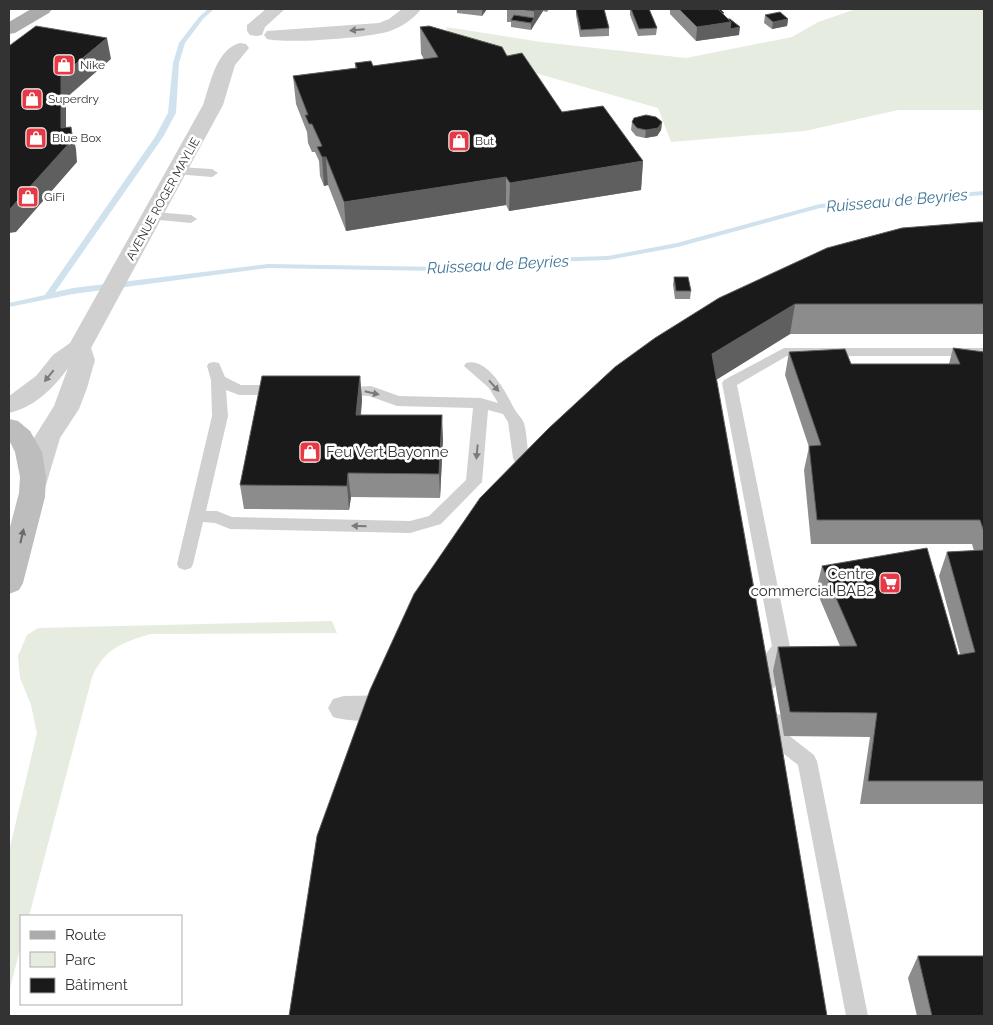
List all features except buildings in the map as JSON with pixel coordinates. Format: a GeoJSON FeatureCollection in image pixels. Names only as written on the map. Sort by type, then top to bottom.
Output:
{"type":"FeatureCollection","features":[{"type":"Feature","properties":{"kind":"main road"},"geometry":{"type":"LineString","coordinates":[[9,29],[28,9]]}},
{"type":"Feature","properties":{"kind":"main road"},"geometry":{"type":"LineString","coordinates":[[9,29],[42,9]]}},
{"type":"Feature","properties":{"kind":"street","name":"AVENUE ROGER MAYLIE"},"geometry":{"type":"LineString","coordinates":[[9,405],[17,402],[44,382],[62,360],[79,348],[179,171],[213,105],[226,64],[259,42],[256,25],[276,9]]}},
{"type":"Feature","properties":{"kind":"street"},"geometry":{"type":"LineString","coordinates":[[259,42],[295,36],[382,28],[394,23],[412,9]]}},
{"type":"Feature","properties":{"kind":"street"},"geometry":{"type":"LineString","coordinates":[[9,583],[15,566],[33,485],[47,438],[66,409],[75,388],[83,360],[79,348]]}},
{"type":"Feature","properties":{"kind":"street"},"geometry":{"type":"LineString","coordinates":[[9,427],[14,429],[24,441],[29,454],[33,485]]}},
{"type":"Feature","properties":{"kind":"street"},"geometry":{"type":"LineString","coordinates":[[344,708],[424,707]]}},
{"type":"Feature","properties":{"kind":"lane"},"geometry":{"type":"LineString","coordinates":[[179,171],[212,173]]}},
{"type":"Feature","properties":{"kind":"lane"},"geometry":{"type":"LineString","coordinates":[[153,216],[191,219]]}},
{"type":"Feature","properties":{"kind":"lane"},"geometry":{"type":"LineString","coordinates":[[856,1016],[807,761],[778,738],[767,701],[765,666],[781,647],[729,382],[784,352],[984,352]]}},
{"type":"Feature","properties":{"kind":"lane"},"geometry":{"type":"LineString","coordinates":[[471,366],[483,374],[505,398],[508,411],[516,422],[521,458]]}},
{"type":"Feature","properties":{"kind":"lane"},"geometry":{"type":"LineString","coordinates":[[185,564],[220,416],[216,373],[239,390],[295,390]]}},
{"type":"Feature","properties":{"kind":"lane"},"geometry":{"type":"LineString","coordinates":[[220,416],[239,390]]}},
{"type":"Feature","properties":{"kind":"lane"},"geometry":{"type":"LineString","coordinates":[[324,391],[371,391],[397,401],[481,403],[508,411]]}},
{"type":"Feature","properties":{"kind":"lane"},"geometry":{"type":"LineString","coordinates":[[196,516],[217,517],[230,523],[410,527],[435,520],[474,482],[481,403]]}},
{"type":"Feature","properties":{"kind":"green space"},"geometry":{"type":"Polygon","coordinates":[[[856,9],[984,9],[984,110],[898,110],[805,131],[671,142],[658,108],[454,50],[446,27],[541,42],[686,58],[792,37],[818,22],[856,9]]]}},
{"type":"Feature","properties":{"kind":"green space"},"geometry":{"type":"Polygon","coordinates":[[[332,621],[337,633],[150,634],[115,648],[103,659],[92,677],[29,915],[20,915],[20,949],[9,993],[9,851],[37,733],[31,705],[20,678],[18,656],[27,635],[38,628],[332,621]]]}},
{"type":"Feature","properties":{"kind":"waterway"},"geometry":{"type":"LineString","coordinates":[[48,296],[159,137],[172,113],[176,63],[182,43],[201,18],[211,9]]}},
{"type":"Feature","properties":{"kind":"waterway","name":"Ruisseau de Beyries"},"geometry":{"type":"LineString","coordinates":[[9,305],[73,291],[268,266],[438,269],[548,260],[608,258],[678,245],[820,206],[984,193]]}},
{"type":"Feature","properties":{"kind":"place","name":"Nike"},"geometry":{"type":"Point","coordinates":[64,65]}},
{"type":"Feature","properties":{"kind":"place","name":"Superdry"},"geometry":{"type":"Point","coordinates":[32,99]}},
{"type":"Feature","properties":{"kind":"place","name":"Blue Box"},"geometry":{"type":"Point","coordinates":[36,138]}},
{"type":"Feature","properties":{"kind":"place","name":"But"},"geometry":{"type":"Point","coordinates":[459,141]}},
{"type":"Feature","properties":{"kind":"place","name":"GiFi"},"geometry":{"type":"Point","coordinates":[28,197]}},
{"type":"Feature","properties":{"kind":"place","name":"Feu Vert Bayonne"},"geometry":{"type":"Point","coordinates":[310,452]}},
{"type":"Feature","properties":{"kind":"place","name":"Centre commercial BAB2"},"geometry":{"type":"Point","coordinates":[890,583]}}]}
